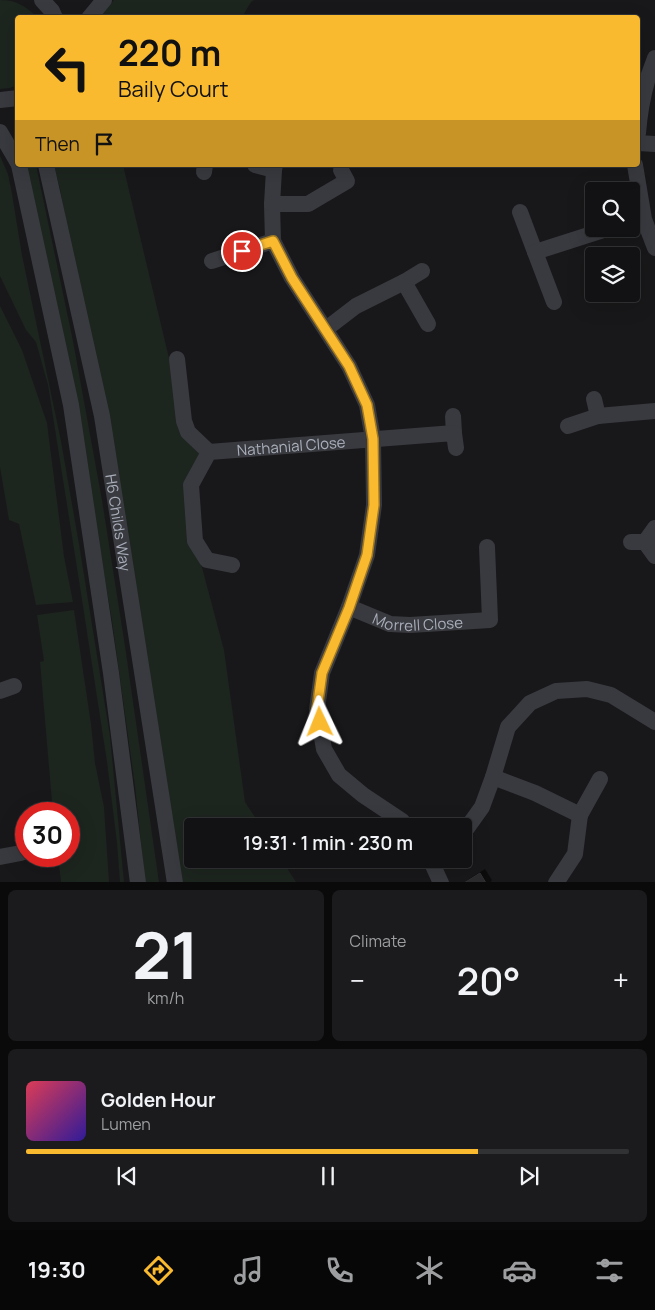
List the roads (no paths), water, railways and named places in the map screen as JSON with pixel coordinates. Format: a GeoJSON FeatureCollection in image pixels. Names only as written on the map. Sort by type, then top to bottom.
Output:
{"type":"FeatureCollection","features":[{"type":"Feature","properties":{"kind":"street"},"geometry":{"type":"LineString","coordinates":[[42,0],[54,15]]}},
{"type":"Feature","properties":{"kind":"street"},"geometry":{"type":"LineString","coordinates":[[92,15],[104,0]]}},
{"type":"Feature","properties":{"kind":"street"},"geometry":{"type":"LineString","coordinates":[[640,106],[641,93],[655,58]]}},
{"type":"Feature","properties":{"kind":"street"},"geometry":{"type":"LineString","coordinates":[[0,100],[15,98]]}},
{"type":"Feature","properties":{"kind":"street","name":"H6 Childs Way"},"geometry":{"type":"LineString","coordinates":[[0,132],[15,159]]}},
{"type":"Feature","properties":{"kind":"street"},"geometry":{"type":"LineString","coordinates":[[640,143],[655,144]]}},
{"type":"Feature","properties":{"kind":"street","name":"H6 Childs Way"},"geometry":{"type":"LineString","coordinates":[[19,167],[71,405],[111,673],[138,882]]}},
{"type":"Feature","properties":{"kind":"street","name":"H6 Childs Way"},"geometry":{"type":"LineString","coordinates":[[46,167],[102,416],[174,882]]}},
{"type":"Feature","properties":{"kind":"street"},"geometry":{"type":"LineString","coordinates":[[635,167],[636,182]]}},
{"type":"Feature","properties":{"kind":"street"},"geometry":{"type":"LineString","coordinates":[[275,168],[272,204],[273,241],[292,278],[349,366],[367,405],[373,439],[374,505],[367,555],[349,608],[322,673],[317,709],[324,749],[339,775],[363,795],[396,818]]}},
{"type":"Feature","properties":{"kind":"street"},"geometry":{"type":"LineString","coordinates":[[272,204],[308,204],[347,181],[341,170]]}},
{"type":"Feature","properties":{"kind":"street"},"geometry":{"type":"LineString","coordinates":[[520,212],[554,302]]}},
{"type":"Feature","properties":{"kind":"street"},"geometry":{"type":"LineString","coordinates":[[640,223],[655,248]]}},
{"type":"Feature","properties":{"kind":"street"},"geometry":{"type":"LineString","coordinates":[[536,252],[585,236]]}},
{"type":"Feature","properties":{"kind":"street"},"geometry":{"type":"LineString","coordinates":[[212,261],[273,241]]}},
{"type":"Feature","properties":{"kind":"street"},"geometry":{"type":"LineString","coordinates":[[326,329],[356,306],[422,271]]}},
{"type":"Feature","properties":{"kind":"street"},"geometry":{"type":"LineString","coordinates":[[404,282],[428,324]]}},
{"type":"Feature","properties":{"kind":"street"},"geometry":{"type":"LineString","coordinates":[[177,359],[184,422],[188,432],[209,452],[191,484],[195,541],[207,560],[232,565]]}},
{"type":"Feature","properties":{"kind":"street"},"geometry":{"type":"LineString","coordinates":[[594,399],[598,416]]}},
{"type":"Feature","properties":{"kind":"street"},"geometry":{"type":"LineString","coordinates":[[568,426],[598,416],[655,411]]}},
{"type":"Feature","properties":{"kind":"street","name":"Nathanial Close"},"geometry":{"type":"LineString","coordinates":[[209,452],[373,439],[455,441],[453,416]]}},
{"type":"Feature","properties":{"kind":"street"},"geometry":{"type":"LineString","coordinates":[[655,528],[638,542],[655,556]]}},
{"type":"Feature","properties":{"kind":"street","name":"Morrell Close"},"geometry":{"type":"LineString","coordinates":[[349,608],[390,624],[491,627],[487,547]]}},
{"type":"Feature","properties":{"kind":"street"},"geometry":{"type":"LineString","coordinates":[[472,821],[482,807],[508,727],[530,703],[556,691],[587,689],[611,695],[655,722]]}},
{"type":"Feature","properties":{"kind":"street"},"geometry":{"type":"LineString","coordinates":[[493,778],[535,793],[580,815]]}},
{"type":"Feature","properties":{"kind":"street"},"geometry":{"type":"LineString","coordinates":[[556,882],[575,854],[580,815],[600,779]]}},
{"type":"Feature","properties":{"kind":"street"},"geometry":{"type":"LineString","coordinates":[[0,857],[15,854]]}},
{"type":"Feature","properties":{"kind":"street"},"geometry":{"type":"LineString","coordinates":[[434,868],[441,882]]}}]}
